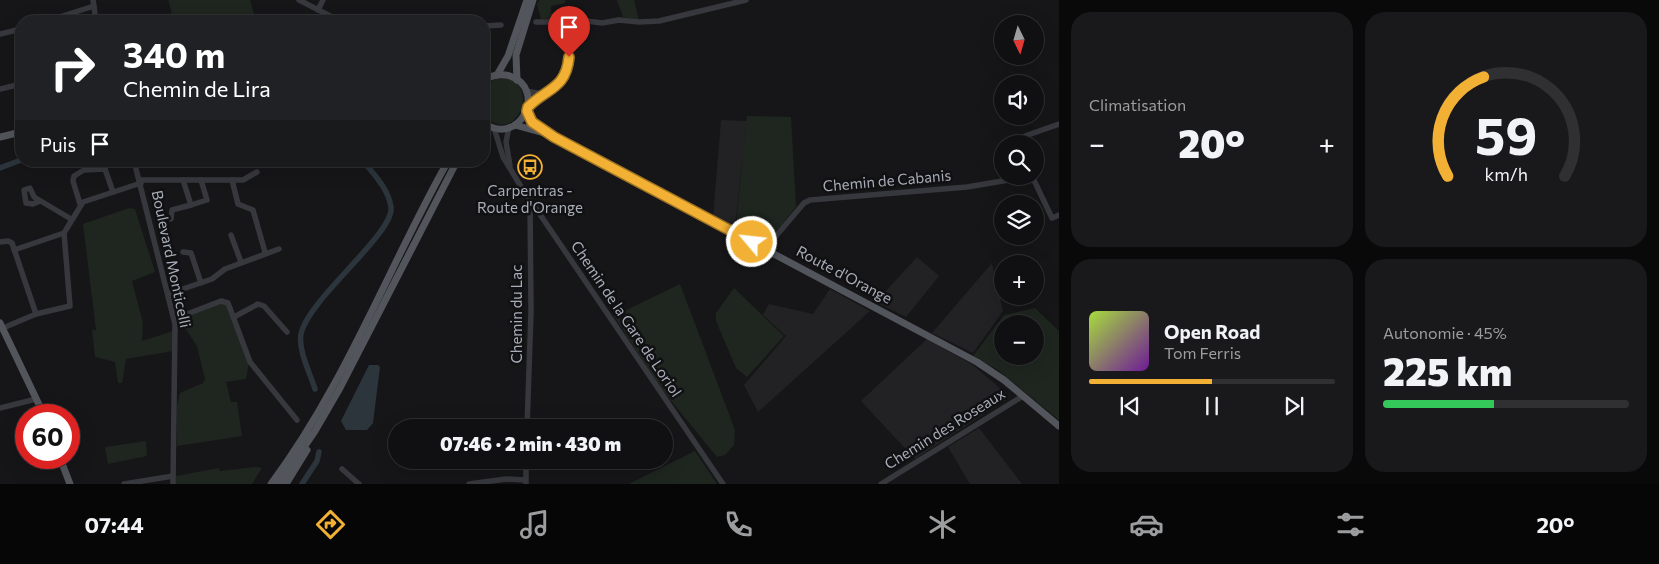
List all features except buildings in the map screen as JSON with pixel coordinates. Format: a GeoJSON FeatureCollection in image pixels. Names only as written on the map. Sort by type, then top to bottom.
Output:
{"type":"FeatureCollection","features":[{"type":"Feature","properties":{"kind":"main road"},"geometry":{"type":"LineString","coordinates":[[497,75],[508,56],[527,0]]}},
{"type":"Feature","properties":{"kind":"main road"},"geometry":{"type":"LineString","coordinates":[[517,80],[516,55],[533,0]]}},
{"type":"Feature","properties":{"kind":"main road"},"geometry":{"type":"LineString","coordinates":[[490,78],[497,75],[508,75],[517,80],[526,90],[527,109],[512,126]]}},
{"type":"Feature","properties":{"kind":"main road","name":"Route d'Orange"},"geometry":{"type":"LineString","coordinates":[[527,109],[532,122],[554,137],[977,362],[1059,426]]}},
{"type":"Feature","properties":{"kind":"main road","name":"Route d'Orange"},"geometry":{"type":"LineString","coordinates":[[490,127],[512,126],[554,137]]}},
{"type":"Feature","properties":{"kind":"main road"},"geometry":{"type":"LineString","coordinates":[[0,137],[15,133]]}},
{"type":"Feature","properties":{"kind":"main road"},"geometry":{"type":"LineString","coordinates":[[269,484],[281,470],[328,396],[445,167]]}},
{"type":"Feature","properties":{"kind":"main road"},"geometry":{"type":"LineString","coordinates":[[286,484],[303,459],[454,167]]}},
{"type":"Feature","properties":{"kind":"main road"},"geometry":{"type":"LineString","coordinates":[[1,325],[39,404]]}},
{"type":"Feature","properties":{"kind":"main road"},"geometry":{"type":"LineString","coordinates":[[279,484],[316,431]]}},
{"type":"Feature","properties":{"kind":"main road"},"geometry":{"type":"LineString","coordinates":[[64,469],[70,484]]}},
{"type":"Feature","properties":{"kind":"street"},"geometry":{"type":"LineString","coordinates":[[64,15],[92,5],[89,0]]}},
{"type":"Feature","properties":{"kind":"street"},"geometry":{"type":"LineString","coordinates":[[299,0],[328,15]]}},
{"type":"Feature","properties":{"kind":"street"},"geometry":{"type":"LineString","coordinates":[[318,10],[323,0]]}},
{"type":"Feature","properties":{"kind":"street"},"geometry":{"type":"LineString","coordinates":[[536,22],[572,22],[579,20],[602,23],[619,20],[659,21],[746,0]]}},
{"type":"Feature","properties":{"kind":"street"},"geometry":{"type":"LineString","coordinates":[[527,109],[557,86],[566,73],[569,57],[569,27],[572,22]]}},
{"type":"Feature","properties":{"kind":"street"},"geometry":{"type":"LineString","coordinates":[[490,26],[501,25]]}},
{"type":"Feature","properties":{"kind":"street"},"geometry":{"type":"LineString","coordinates":[[0,34],[15,30]]}},
{"type":"Feature","properties":{"kind":"street"},"geometry":{"type":"LineString","coordinates":[[0,89],[15,85]]}},
{"type":"Feature","properties":{"kind":"street"},"geometry":{"type":"LineString","coordinates":[[526,90],[538,94],[546,94]]}},
{"type":"Feature","properties":{"kind":"street"},"geometry":{"type":"LineString","coordinates":[[1028,135],[1059,124]]}},
{"type":"Feature","properties":{"kind":"street","name":"Chemin de la Gare de Loriol"},"geometry":{"type":"LineString","coordinates":[[510,168],[506,142],[512,126]]}},
{"type":"Feature","properties":{"kind":"street","name":"Chemin de la Gare de Loriol"},"geometry":{"type":"LineString","coordinates":[[490,131],[503,157],[530,200],[723,484]]}},
{"type":"Feature","properties":{"kind":"street","name":"Boulevard Monticelli"},"geometry":{"type":"LineString","coordinates":[[136,167],[174,319],[175,406],[173,484]]}},
{"type":"Feature","properties":{"kind":"street"},"geometry":{"type":"LineString","coordinates":[[80,204],[73,181],[74,176],[84,170],[105,169],[113,192]]}},
{"type":"Feature","properties":{"kind":"street"},"geometry":{"type":"LineString","coordinates":[[1,325],[70,306],[64,233],[80,204],[141,181],[232,180],[248,178],[257,172]]}},
{"type":"Feature","properties":{"kind":"street"},"geometry":{"type":"LineString","coordinates":[[183,180],[191,205]]}},
{"type":"Feature","properties":{"kind":"street"},"geometry":{"type":"LineString","coordinates":[[171,219],[172,210],[207,200],[201,180]]}},
{"type":"Feature","properties":{"kind":"street"},"geometry":{"type":"LineString","coordinates":[[232,180],[238,204],[253,210],[265,252]]}},
{"type":"Feature","properties":{"kind":"street","name":"Chemin de Cabanis"},"geometry":{"type":"LineString","coordinates":[[765,249],[804,203],[810,200],[967,187],[994,182]]}},
{"type":"Feature","properties":{"kind":"street","name":"Chemin de Cabanis"},"geometry":{"type":"LineString","coordinates":[[1036,185],[1052,218],[1059,215]]}},
{"type":"Feature","properties":{"kind":"street","name":"Chemin du Lac"},"geometry":{"type":"LineString","coordinates":[[527,419],[531,312],[530,200]]}},
{"type":"Feature","properties":{"kind":"street"},"geometry":{"type":"LineString","coordinates":[[40,201],[71,220]]}},
{"type":"Feature","properties":{"kind":"street"},"geometry":{"type":"LineString","coordinates":[[14,250],[64,233]]}},
{"type":"Feature","properties":{"kind":"street"},"geometry":{"type":"LineString","coordinates":[[231,235],[242,262]]}},
{"type":"Feature","properties":{"kind":"street"},"geometry":{"type":"LineString","coordinates":[[0,242],[8,241],[12,243],[36,314]]}},
{"type":"Feature","properties":{"kind":"street"},"geometry":{"type":"LineString","coordinates":[[168,294],[212,279],[225,269],[265,252],[279,249]]}},
{"type":"Feature","properties":{"kind":"street"},"geometry":{"type":"LineString","coordinates":[[183,252],[191,253],[201,283]]}},
{"type":"Feature","properties":{"kind":"street"},"geometry":{"type":"LineString","coordinates":[[264,306],[268,299]]}},
{"type":"Feature","properties":{"kind":"street"},"geometry":{"type":"LineString","coordinates":[[174,319],[221,301],[228,302],[250,362],[297,420]]}},
{"type":"Feature","properties":{"kind":"street"},"geometry":{"type":"LineString","coordinates":[[234,317],[258,304],[264,306],[287,332]]}},
{"type":"Feature","properties":{"kind":"street","name":"Chemin des Roseaux"},"geometry":{"type":"LineString","coordinates":[[881,484],[1022,396]]}},
{"type":"Feature","properties":{"kind":"street"},"geometry":{"type":"LineString","coordinates":[[0,408],[36,398]]}},
{"type":"Feature","properties":{"kind":"street"},"geometry":{"type":"LineString","coordinates":[[342,469],[359,484]]}},
{"type":"Feature","properties":{"kind":"street"},"geometry":{"type":"LineString","coordinates":[[469,484],[506,479],[526,482],[526,469]]}},
{"type":"Feature","properties":{"kind":"street"},"geometry":{"type":"LineString","coordinates":[[124,484],[173,476]]}},
{"type":"Feature","properties":{"kind":"shaded area"},"geometry":{"type":"Polygon","coordinates":[[[168,0],[250,0],[254,15],[164,15],[172,13],[168,0]]]}},
{"type":"Feature","properties":{"kind":"shaded area"},"geometry":{"type":"Polygon","coordinates":[[[540,0],[565,0],[565,3],[551,6],[551,13],[562,14],[563,18],[541,19],[537,4],[540,0]]]}},
{"type":"Feature","properties":{"kind":"shaded area"},"geometry":{"type":"Polygon","coordinates":[[[617,0],[634,0],[639,20],[623,17],[617,0]]]}},
{"type":"Feature","properties":{"kind":"shaded area"},"geometry":{"type":"Polygon","coordinates":[[[495,79],[510,80],[519,86],[523,96],[522,107],[517,117],[508,123],[497,124],[490,120],[490,83],[495,79]]]}},
{"type":"Feature","properties":{"kind":"shaded area"},"geometry":{"type":"Polygon","coordinates":[[[747,116],[791,117],[796,207],[774,234],[736,225],[747,116]]]}},
{"type":"Feature","properties":{"kind":"shaded area"},"geometry":{"type":"Polygon","coordinates":[[[721,120],[747,121],[735,228],[713,217],[721,120]]]}},
{"type":"Feature","properties":{"kind":"shaded area"},"geometry":{"type":"Polygon","coordinates":[[[129,208],[135,209],[155,272],[132,281],[143,323],[142,341],[173,331],[173,351],[126,359],[122,383],[118,383],[115,362],[95,357],[92,330],[96,330],[83,224],[129,208]]]}},
{"type":"Feature","properties":{"kind":"shaded area"},"geometry":{"type":"Polygon","coordinates":[[[917,257],[939,276],[906,317],[876,302],[917,257]]]}},
{"type":"Feature","properties":{"kind":"shaded area"},"geometry":{"type":"Polygon","coordinates":[[[992,263],[994,272],[994,305],[1002,305],[1003,311],[1000,315],[994,315],[994,324],[973,353],[932,333],[992,263]]]}},
{"type":"Feature","properties":{"kind":"shaded area"},"geometry":{"type":"Polygon","coordinates":[[[680,284],[735,430],[734,445],[725,455],[717,457],[659,386],[614,316],[680,284]]]}},
{"type":"Feature","properties":{"kind":"shaded area"},"geometry":{"type":"Polygon","coordinates":[[[734,288],[784,336],[747,377],[736,368],[716,321],[716,313],[734,288]]]}},
{"type":"Feature","properties":{"kind":"shaded area"},"geometry":{"type":"Polygon","coordinates":[[[830,289],[870,311],[758,412],[744,385],[786,336],[763,315],[769,304],[813,314],[830,289]]]}},
{"type":"Feature","properties":{"kind":"shaded area"},"geometry":{"type":"Polygon","coordinates":[[[221,303],[227,304],[249,363],[246,379],[226,382],[231,402],[237,402],[242,436],[177,446],[177,406],[180,393],[203,383],[205,379],[197,346],[183,325],[182,319],[221,303]]]}},
{"type":"Feature","properties":{"kind":"shaded area"},"geometry":{"type":"Polygon","coordinates":[[[1035,308],[1042,315],[1004,315],[1035,308]]]}},
{"type":"Feature","properties":{"kind":"shaded area"},"geometry":{"type":"Polygon","coordinates":[[[1044,317],[1059,331],[1059,420],[998,370],[973,356],[994,328],[994,365],[1044,365],[1044,317]]]}},
{"type":"Feature","properties":{"kind":"shaded area"},"geometry":{"type":"Polygon","coordinates":[[[927,339],[973,365],[1010,397],[915,459],[861,401],[927,339]]]}},
{"type":"Feature","properties":{"kind":"shaded area"},"geometry":{"type":"Polygon","coordinates":[[[369,365],[378,365],[380,367],[373,423],[367,430],[346,430],[341,421],[369,365]]]}},
{"type":"Feature","properties":{"kind":"shaded area"},"geometry":{"type":"Polygon","coordinates":[[[979,428],[1022,484],[970,484],[948,447],[979,428]]]}},
{"type":"Feature","properties":{"kind":"shaded area"},"geometry":{"type":"Polygon","coordinates":[[[146,441],[147,456],[108,464],[105,447],[146,441]]]}},
{"type":"Feature","properties":{"kind":"shaded area"},"geometry":{"type":"Polygon","coordinates":[[[695,451],[717,484],[629,484],[659,469],[673,469],[673,462],[695,451]]]}},
{"type":"Feature","properties":{"kind":"shaded area"},"geometry":{"type":"Polygon","coordinates":[[[219,468],[220,471],[262,468],[252,484],[175,484],[176,476],[219,468]]]}},
{"type":"Feature","properties":{"kind":"waterway"},"geometry":{"type":"LineString","coordinates":[[0,168],[15,162]]}},
{"type":"Feature","properties":{"kind":"waterway"},"geometry":{"type":"LineString","coordinates":[[315,389],[301,347],[301,334],[307,320],[334,285],[380,233],[389,218],[390,201],[384,188],[368,167]]}},
{"type":"Feature","properties":{"kind":"waterway"},"geometry":{"type":"LineString","coordinates":[[302,484],[317,461],[319,452]]}},
{"type":"Feature","properties":{"kind":"place","name":"Carpentras - Route d'Orange"},"geometry":{"type":"Point","coordinates":[530,167]}},
{"type":"Feature","properties":{"kind":"route"},"geometry":{"type":"LineString","coordinates":[[569,57],[566,73],[562,80],[557,86],[532,102],[528,107],[528,116],[532,122],[554,137],[752,242]]}}]}
